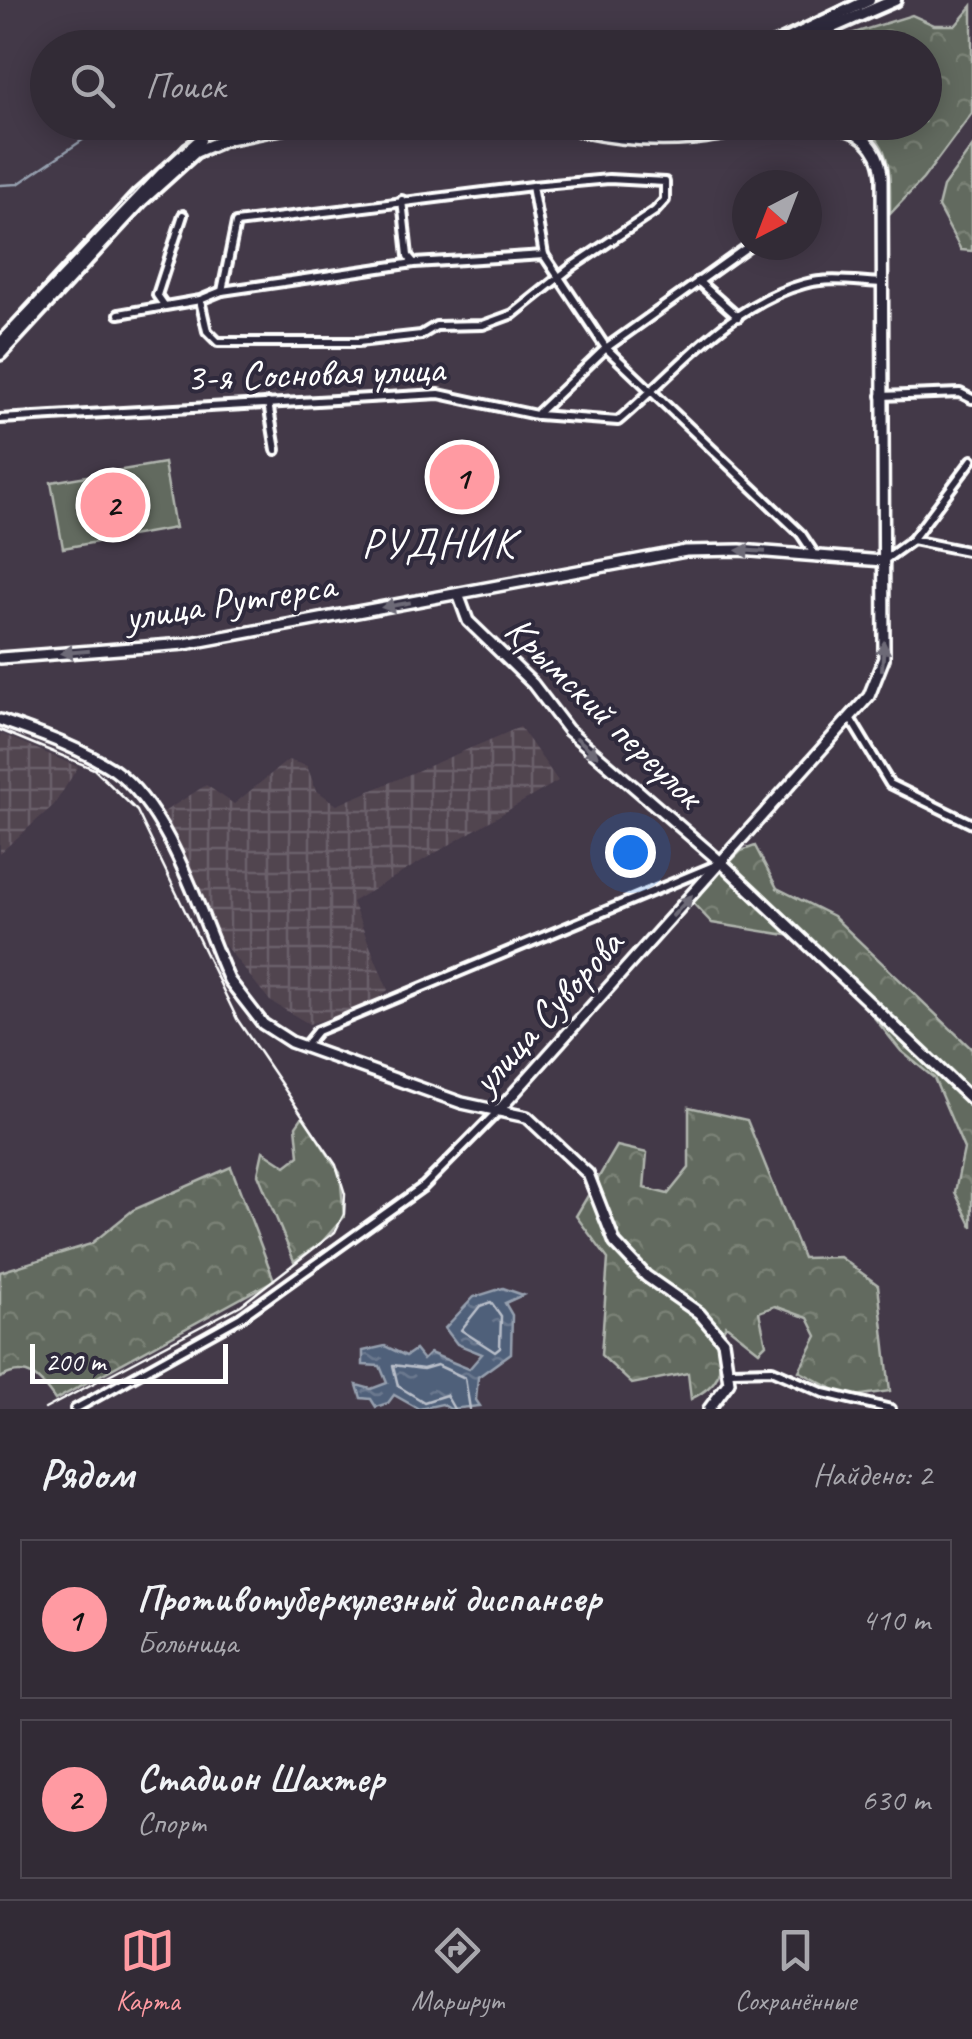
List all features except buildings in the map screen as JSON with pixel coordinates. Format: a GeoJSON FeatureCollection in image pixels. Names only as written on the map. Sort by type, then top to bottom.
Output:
{"type":"FeatureCollection","features":[{"type":"Feature","properties":{"kind":"main road"},"geometry":{"type":"LineString","coordinates":[[806,30],[869,0]]}},
{"type":"Feature","properties":{"kind":"main road"},"geometry":{"type":"LineString","coordinates":[[826,30],[895,0]]}},
{"type":"Feature","properties":{"kind":"main road"},"geometry":{"type":"LineString","coordinates":[[0,344],[137,196],[190,146],[210,140]]}},
{"type":"Feature","properties":{"kind":"main road"},"geometry":{"type":"LineString","coordinates":[[0,354],[142,200],[195,152],[224,140]]}},
{"type":"Feature","properties":{"kind":"main road","name":"улица Суворова"},"geometry":{"type":"LineString","coordinates":[[500,1109],[850,718],[874,690],[884,667],[881,166],[864,140]]}},
{"type":"Feature","properties":{"kind":"main road","name":"улица Рутгерса"},"geometry":{"type":"LineString","coordinates":[[0,658],[185,644],[686,551],[883,561]]}},
{"type":"Feature","properties":{"kind":"main road","name":"Крымский переулок"},"geometry":{"type":"LineString","coordinates":[[458,594],[472,626],[532,684],[568,730],[722,863],[972,1100]]}},
{"type":"Feature","properties":{"kind":"main road"},"geometry":{"type":"LineString","coordinates":[[0,720],[86,754],[117,772],[158,820],[240,1000],[276,1035],[462,1103],[527,1117]]}},
{"type":"Feature","properties":{"kind":"main road"},"geometry":{"type":"LineString","coordinates":[[522,1085],[519,1102],[527,1117],[588,1174],[615,1242],[646,1276],[699,1312],[723,1341],[731,1371],[725,1392],[709,1409]]}},
{"type":"Feature","properties":{"kind":"street"},"geometry":{"type":"LineString","coordinates":[[200,300],[207,332],[218,342],[358,342],[421,335],[436,326],[483,325],[513,314],[655,211],[665,200],[666,182],[608,179],[532,186],[236,223],[222,291]]}},
{"type":"Feature","properties":{"kind":"street"},"geometry":{"type":"LineString","coordinates":[[532,186],[544,255],[606,348],[801,534],[814,555]]}},
{"type":"Feature","properties":{"kind":"street"},"geometry":{"type":"LineString","coordinates":[[402,200],[408,256],[414,262]]}},
{"type":"Feature","properties":{"kind":"street"},"geometry":{"type":"LineString","coordinates":[[164,305],[157,294],[183,215]]}},
{"type":"Feature","properties":{"kind":"street"},"geometry":{"type":"LineString","coordinates":[[119,314],[200,300],[222,291],[414,262],[544,255]]}},
{"type":"Feature","properties":{"kind":"street"},"geometry":{"type":"LineString","coordinates":[[536,415],[606,348],[732,257]]}},
{"type":"Feature","properties":{"kind":"street"},"geometry":{"type":"LineString","coordinates":[[698,281],[738,318]]}},
{"type":"Feature","properties":{"kind":"street"},"geometry":{"type":"LineString","coordinates":[[648,391],[691,350],[738,318],[807,282],[882,283]]}},
{"type":"Feature","properties":{"kind":"street","name":"3-я Сосновая улица"},"geometry":{"type":"LineString","coordinates":[[0,419],[439,394],[536,415],[618,421],[648,391]]}},
{"type":"Feature","properties":{"kind":"street"},"geometry":{"type":"LineString","coordinates":[[881,396],[970,396]]}},
{"type":"Feature","properties":{"kind":"street"},"geometry":{"type":"LineString","coordinates":[[268,404],[276,450]]}},
{"type":"Feature","properties":{"kind":"street"},"geometry":{"type":"LineString","coordinates":[[883,561],[912,540],[972,460]]}},
{"type":"Feature","properties":{"kind":"street"},"geometry":{"type":"LineString","coordinates":[[912,540],[972,552]]}},
{"type":"Feature","properties":{"kind":"street"},"geometry":{"type":"LineString","coordinates":[[850,718],[890,784],[972,824]]}},
{"type":"Feature","properties":{"kind":"street"},"geometry":{"type":"LineString","coordinates":[[304,1048],[317,1031],[722,863]]}},
{"type":"Feature","properties":{"kind":"street","name":"улица Суворова"},"geometry":{"type":"LineString","coordinates":[[74,1409],[242,1317],[424,1186],[500,1109]]}},
{"type":"Feature","properties":{"kind":"street"},"geometry":{"type":"LineString","coordinates":[[731,1371],[772,1370],[824,1393],[891,1409]]}},
{"type":"Feature","properties":{"kind":"shaded area"},"geometry":{"type":"Polygon","coordinates":[[[520,727],[558,781],[352,902],[388,990],[367,1007],[309,1024],[270,1001],[222,942],[162,813],[206,785],[234,804],[288,760],[307,766],[316,790],[337,805],[520,727]]]}},
{"type":"Feature","properties":{"kind":"shaded area"},"geometry":{"type":"Polygon","coordinates":[[[0,733],[78,767],[54,805],[0,853],[0,733]]]}},
{"type":"Feature","properties":{"kind":"green space"},"geometry":{"type":"Polygon","coordinates":[[[972,6],[972,113],[923,179],[890,214],[887,162],[877,140],[942,140],[942,30],[864,30],[912,15],[934,25],[956,25],[972,6]]]}},
{"type":"Feature","properties":{"kind":"green space"},"geometry":{"type":"Polygon","coordinates":[[[972,147],[972,251],[961,250],[938,207],[943,187],[972,147]]]}},
{"type":"Feature","properties":{"kind":"green space"},"geometry":{"type":"Polygon","coordinates":[[[164,463],[175,528],[63,548],[51,482],[164,463]]]}},
{"type":"Feature","properties":{"kind":"green space"},"geometry":{"type":"Polygon","coordinates":[[[755,846],[777,888],[833,916],[972,1049],[972,1227],[955,1192],[964,1149],[934,1078],[901,1051],[811,939],[712,923],[691,901],[741,851],[755,846]]]}},
{"type":"Feature","properties":{"kind":"green space"},"geometry":{"type":"Polygon","coordinates":[[[689,1107],[747,1120],[803,1258],[840,1257],[878,1285],[890,1391],[848,1397],[799,1371],[817,1336],[808,1318],[775,1306],[759,1312],[766,1344],[759,1351],[726,1325],[716,1342],[720,1362],[717,1377],[708,1389],[691,1399],[688,1373],[632,1384],[601,1355],[608,1259],[576,1216],[617,1146],[647,1153],[644,1188],[668,1194],[689,1168],[689,1107]]]}},
{"type":"Feature","properties":{"kind":"green space"},"geometry":{"type":"Polygon","coordinates":[[[303,1116],[340,1173],[344,1217],[321,1243],[294,1261],[258,1174],[263,1151],[286,1166],[299,1156],[296,1126],[303,1116]]]}},
{"type":"Feature","properties":{"kind":"green space"},"geometry":{"type":"Polygon","coordinates":[[[231,1167],[274,1280],[55,1400],[32,1375],[18,1372],[0,1378],[0,1272],[91,1244],[133,1210],[231,1167]]]}},
{"type":"Feature","properties":{"kind":"water"},"geometry":{"type":"Polygon","coordinates":[[[503,1288],[523,1295],[505,1303],[512,1315],[511,1353],[478,1377],[476,1400],[480,1406],[450,1409],[442,1404],[419,1409],[394,1395],[388,1403],[376,1407],[371,1399],[361,1398],[357,1385],[371,1389],[387,1383],[380,1366],[363,1365],[363,1351],[385,1346],[406,1356],[415,1350],[423,1360],[430,1353],[469,1369],[482,1354],[457,1344],[445,1328],[474,1297],[503,1288]]]}},
{"type":"Feature","properties":{"kind":"waterway"},"geometry":{"type":"LineString","coordinates":[[0,185],[18,184],[83,140]]}},
{"type":"Feature","properties":{"kind":"tram line"},"geometry":{"type":"LineString","coordinates":[[792,30],[850,0]]}},
{"type":"Feature","properties":{"kind":"tram line"},"geometry":{"type":"LineString","coordinates":[[0,335],[188,140]]}},
{"type":"Feature","properties":{"kind":"tram line"},"geometry":{"type":"LineString","coordinates":[[0,730],[94,769],[137,811],[237,1019],[336,1165],[345,1194],[344,1214],[335,1232],[241,1305],[45,1409]]}},
{"type":"Feature","properties":{"kind":"place","name":"Противотуберкулезный диспансер"},"geometry":{"type":"Point","coordinates":[462,477]}},
{"type":"Feature","properties":{"kind":"place","name":"Стадион Шахтер"},"geometry":{"type":"Point","coordinates":[113,505]}},
{"type":"Feature","properties":{"kind":"district","name":"РУДНИК"},"geometry":{"type":"Point","coordinates":[439,543]}}]}
